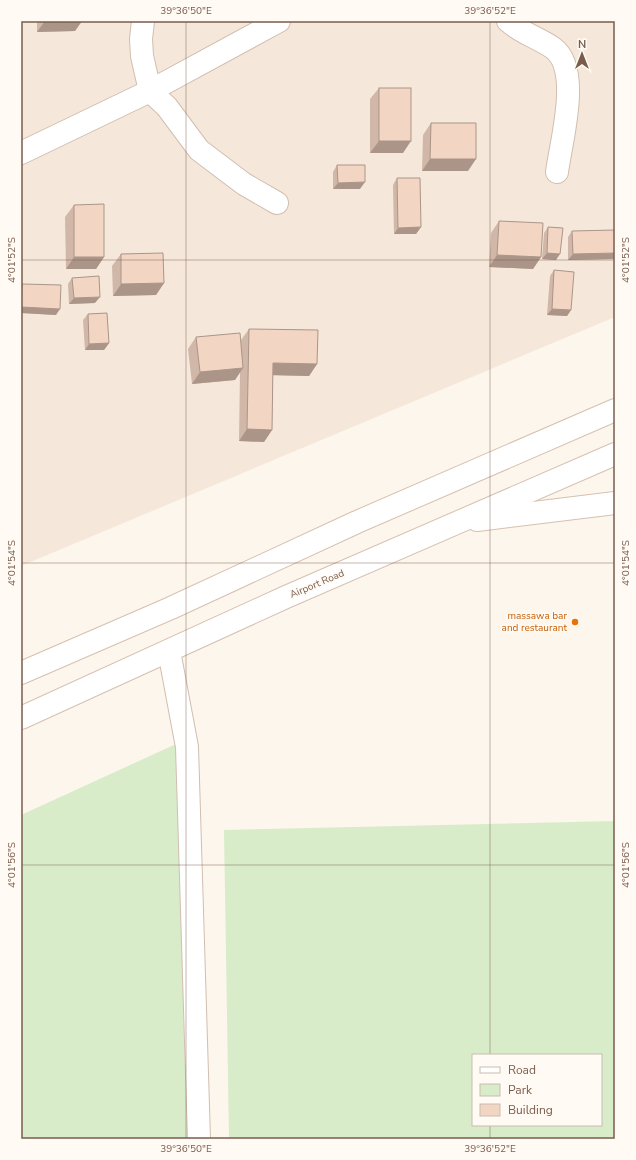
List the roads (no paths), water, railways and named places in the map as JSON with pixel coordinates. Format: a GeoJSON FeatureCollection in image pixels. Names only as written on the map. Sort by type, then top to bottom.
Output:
{"type":"FeatureCollection","features":[{"type":"Feature","properties":{"kind":"main road"},"geometry":{"type":"LineString","coordinates":[[143,21],[141,39],[142,56],[150,91],[167,107],[199,150],[244,184],[277,203]]}},
{"type":"Feature","properties":{"kind":"main road"},"geometry":{"type":"LineString","coordinates":[[21,153],[150,91],[279,21]]}},
{"type":"Feature","properties":{"kind":"main road"},"geometry":{"type":"LineString","coordinates":[[508,21],[554,49],[565,63],[569,81],[568,95],[557,172]]}},
{"type":"Feature","properties":{"kind":"main road"},"geometry":{"type":"LineString","coordinates":[[21,673],[171,608],[357,522],[615,410]]}},
{"type":"Feature","properties":{"kind":"main road","name":"Airport Road"},"geometry":{"type":"LineString","coordinates":[[21,718],[451,524],[615,454]]}},
{"type":"Feature","properties":{"kind":"main road"},"geometry":{"type":"LineString","coordinates":[[451,524],[615,503]]}},
{"type":"Feature","properties":{"kind":"main road"},"geometry":{"type":"LineString","coordinates":[[169,651],[187,747],[199,1139]]}},
{"type":"Feature","properties":{"kind":"place","name":"massawa bar and restaurant"},"geometry":{"type":"Point","coordinates":[575,622]}}]}
